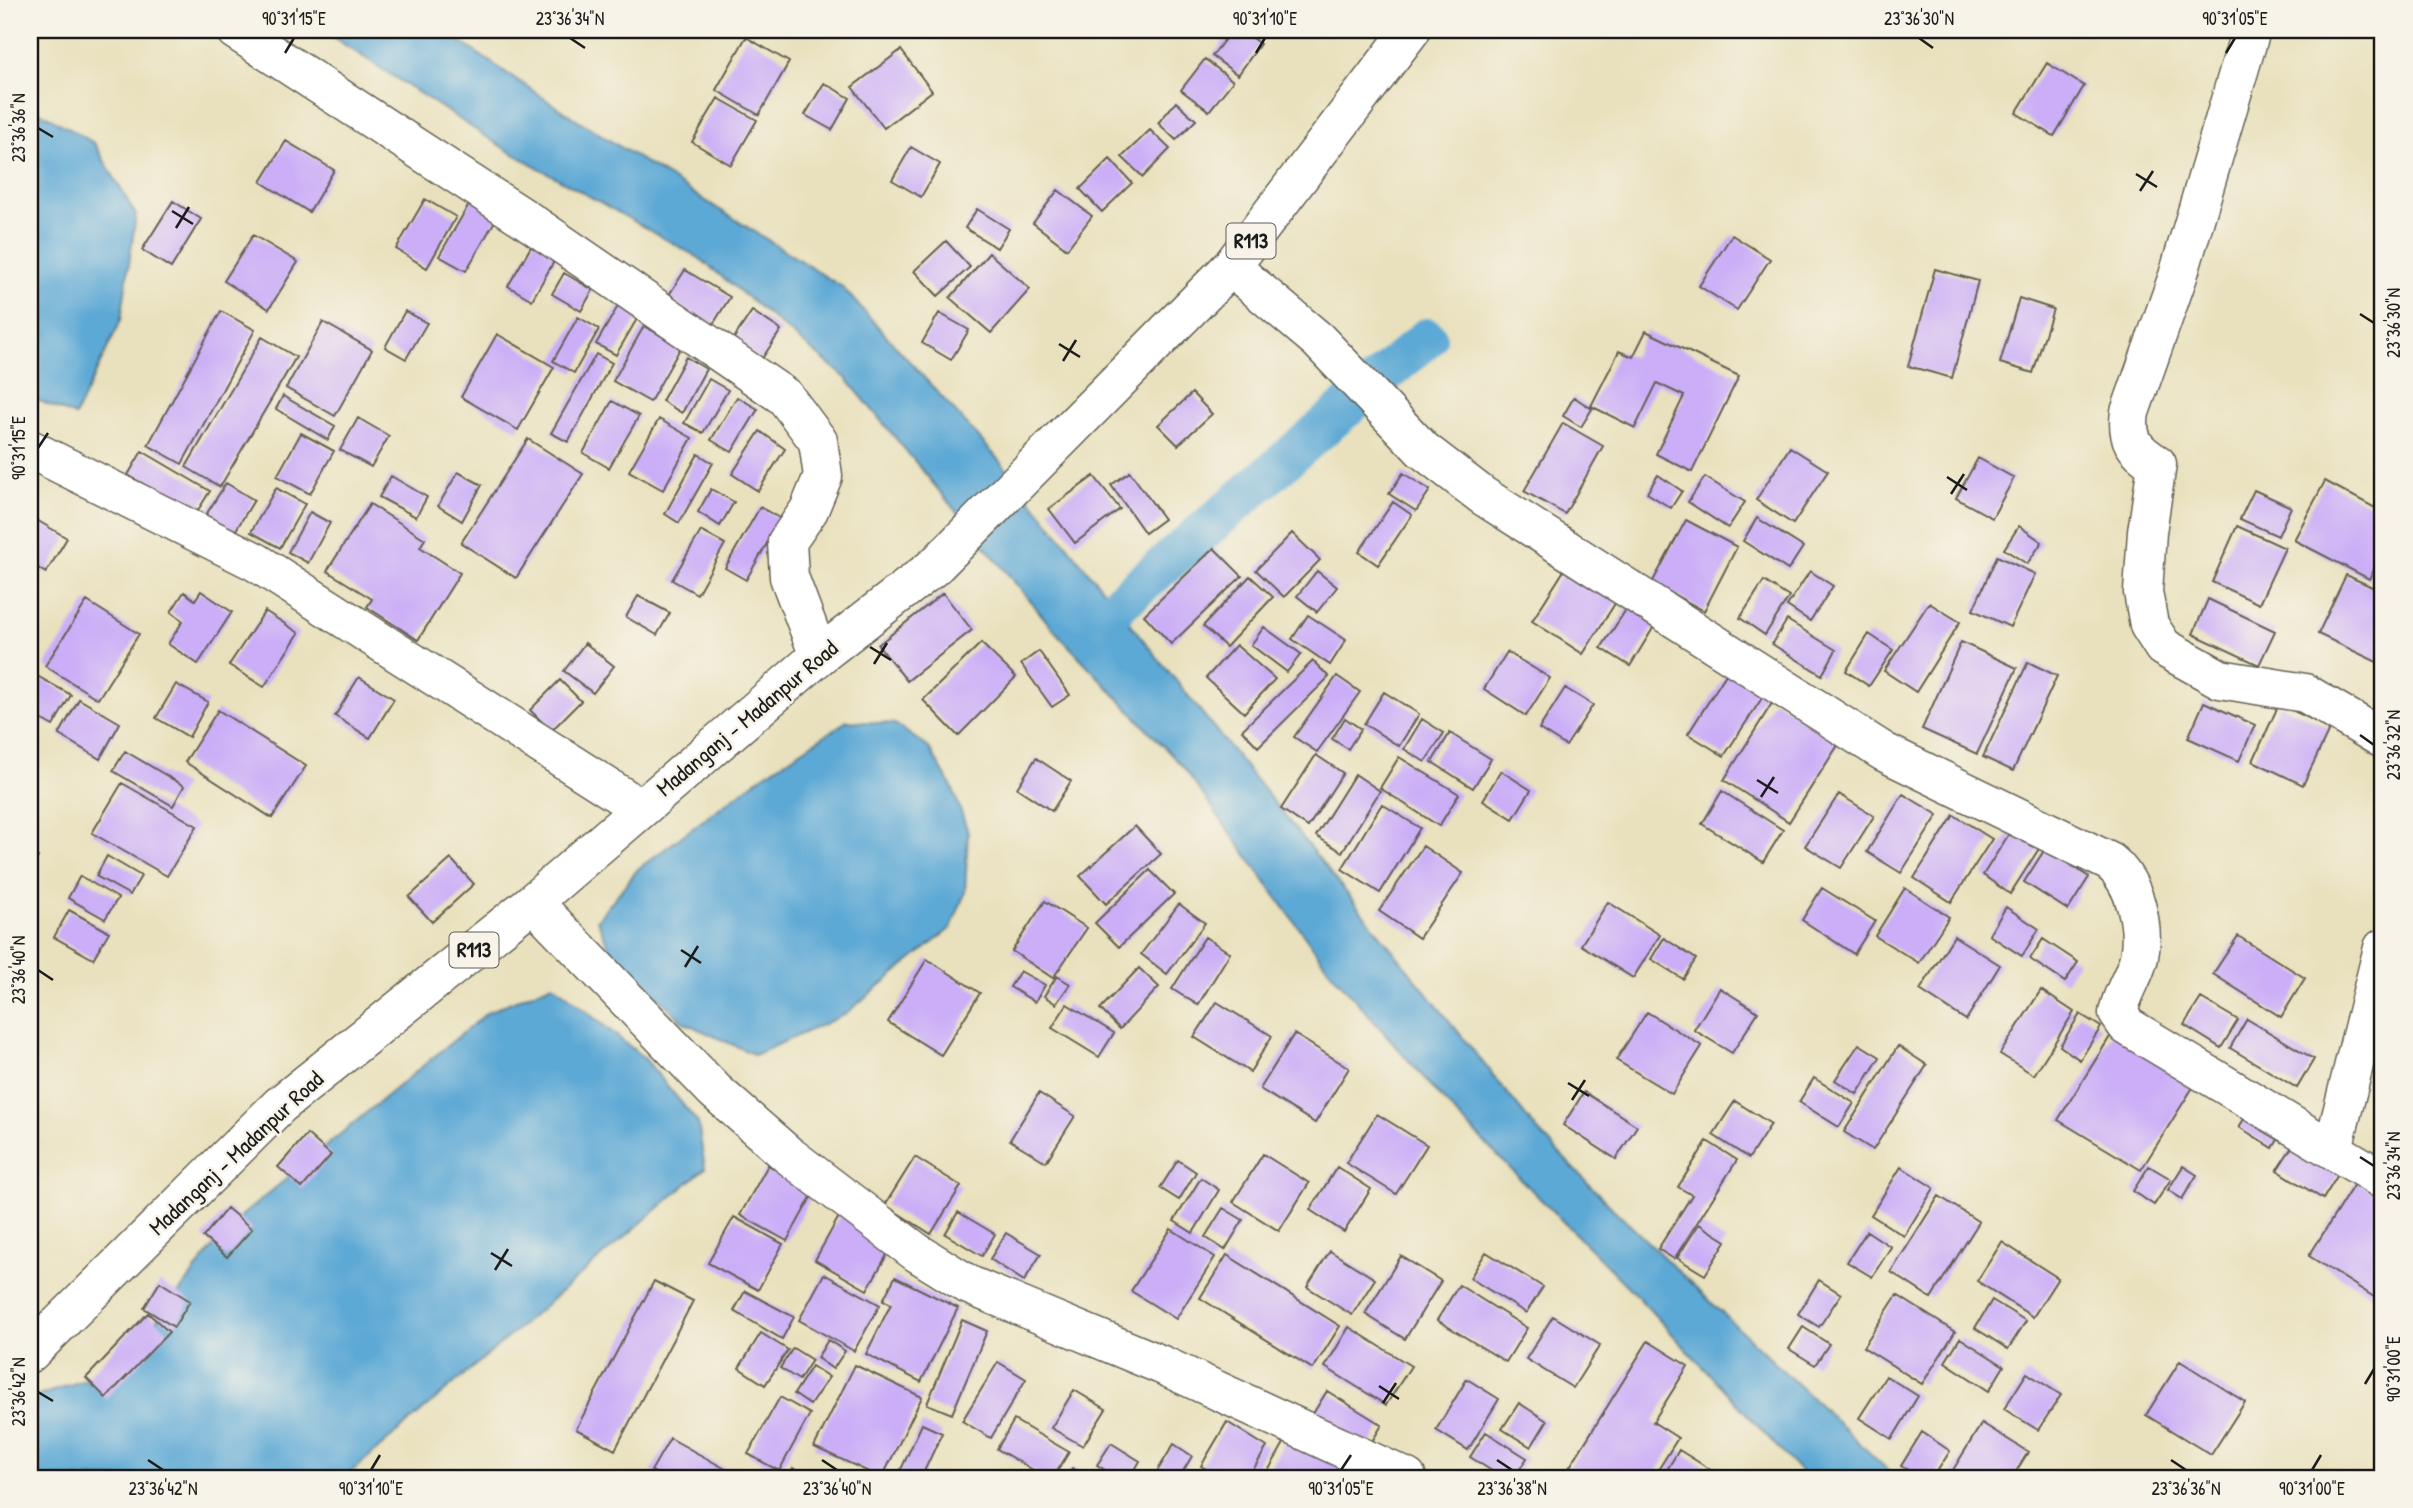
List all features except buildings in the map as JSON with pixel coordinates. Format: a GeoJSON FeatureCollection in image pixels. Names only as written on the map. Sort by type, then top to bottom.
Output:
{"type":"FeatureCollection","features":[{"type":"Feature","properties":{"kind":"street"},"geometry":{"type":"LineString","coordinates":[[236,30],[524,218],[785,397],[818,441],[823,476],[809,510],[787,542],[789,577],[819,656]]}},
{"type":"Feature","properties":{"kind":"street","name":"Madanganj - Madanpur Road"},"geometry":{"type":"LineString","coordinates":[[30,1353],[280,1105],[533,902],[819,656],[935,566],[1070,433],[1231,267],[1411,30]]}},
{"type":"Feature","properties":{"kind":"street"},"geometry":{"type":"LineString","coordinates":[[2251,30],[2178,276],[2130,412],[2127,430],[2131,443],[2157,464],[2147,532],[2143,592],[2149,625],[2163,647],[2220,679],[2305,693],[2383,739]]}},
{"type":"Feature","properties":{"kind":"street"},"geometry":{"type":"LineString","coordinates":[[1231,267],[1318,340],[1423,450],[1483,495],[1884,752],[2110,862],[2126,879],[2138,913],[2138,957],[2121,996],[2118,1013],[2127,1026],[2383,1180]]}},
{"type":"Feature","properties":{"kind":"street"},"geometry":{"type":"LineString","coordinates":[[30,449],[256,562],[640,808]]}},
{"type":"Feature","properties":{"kind":"street"},"geometry":{"type":"LineString","coordinates":[[533,902],[715,1091],[787,1154],[916,1252],[969,1285],[1162,1365],[1408,1478]]}},
{"type":"Feature","properties":{"kind":"street"},"geometry":{"type":"LineString","coordinates":[[2333,1149],[2383,948]]}},
{"type":"Feature","properties":{"kind":"water"},"geometry":{"type":"Polygon","coordinates":[[[322,30],[443,30],[554,105],[842,287],[998,459],[1537,1130],[1613,1209],[1896,1478],[1806,1478],[1638,1297],[1454,1112],[1330,971],[1183,767],[1054,630],[846,378],[699,258],[505,149],[322,30]]]}},
{"type":"Feature","properties":{"kind":"water"},"geometry":{"type":"Polygon","coordinates":[[[30,106],[94,143],[136,215],[121,320],[75,416],[30,397],[30,106]]]}},
{"type":"Feature","properties":{"kind":"water"},"geometry":{"type":"Polygon","coordinates":[[[847,721],[895,724],[929,748],[953,789],[968,832],[965,893],[951,928],[844,1015],[755,1055],[683,1022],[609,948],[597,920],[638,869],[762,776],[847,721]]]}},
{"type":"Feature","properties":{"kind":"water"},"geometry":{"type":"Polygon","coordinates":[[[553,984],[645,1059],[698,1123],[705,1168],[344,1478],[30,1478],[30,1399],[87,1379],[123,1356],[166,1310],[228,1227],[488,1012],[553,984]]]}},
{"type":"Feature","properties":{"kind":"waterway"},"geometry":{"type":"LineString","coordinates":[[1092,627],[1427,338]]}}]}
